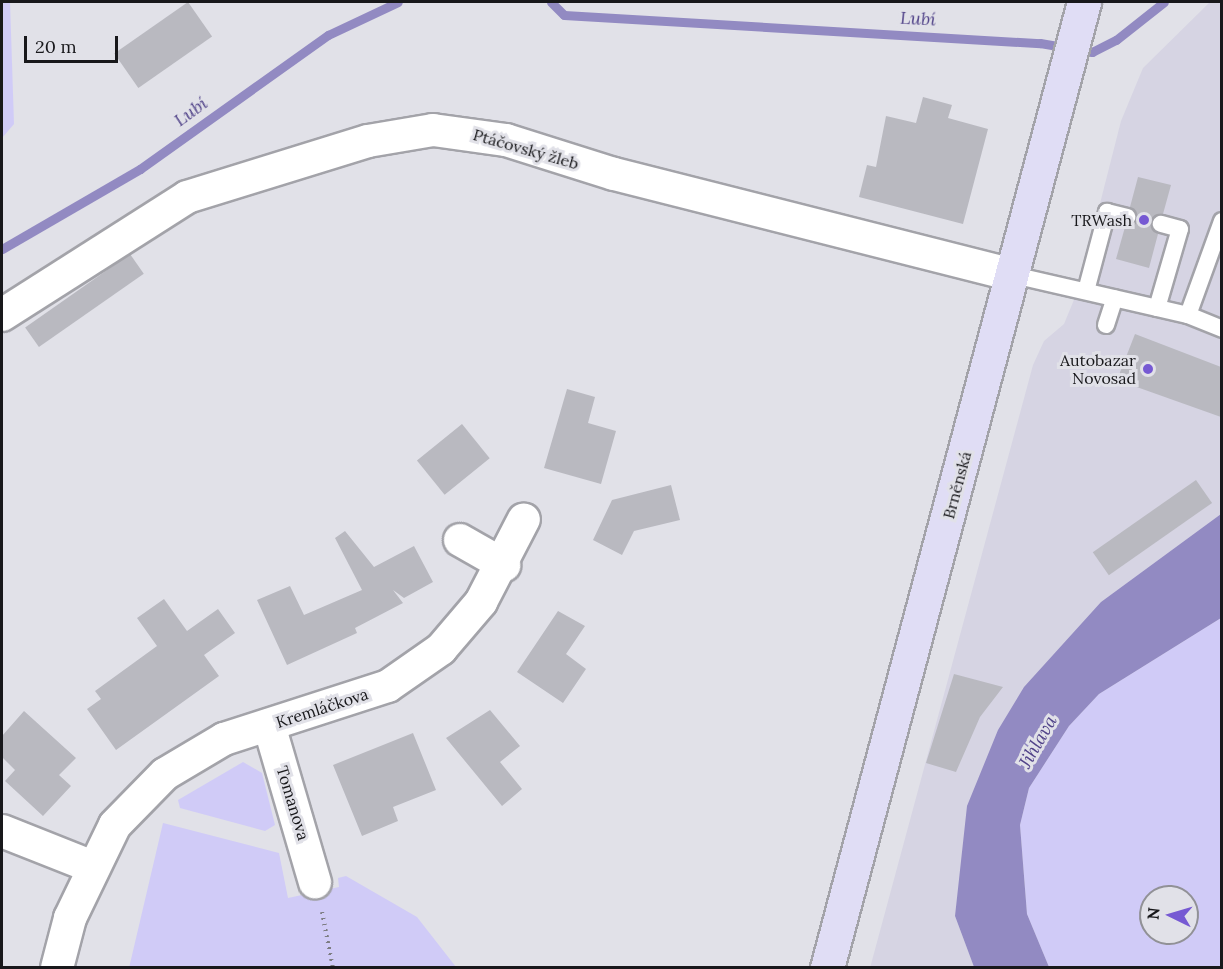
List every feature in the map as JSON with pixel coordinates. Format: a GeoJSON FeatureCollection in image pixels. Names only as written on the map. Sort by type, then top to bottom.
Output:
{"type":"FeatureCollection","features":[{"type":"Feature","properties":{"kind":"main road","name":"Brněnská"},"geometry":{"type":"LineString","coordinates":[[827,968],[1053,109],[1083,8]]}},
{"type":"Feature","properties":{"kind":"street","name":"Ptáčovský žleb"},"geometry":{"type":"LineString","coordinates":[[2,315],[187,197],[368,141],[433,130],[506,140],[614,174],[1009,274]]}},
{"type":"Feature","properties":{"kind":"street","name":"Kremláčkova"},"geometry":{"type":"LineString","coordinates":[[57,968],[70,918],[115,825],[165,774],[224,739],[388,686],[441,649],[481,602],[504,565],[524,519]]}},
{"type":"Feature","properties":{"kind":"street"},"geometry":{"type":"LineString","coordinates":[[460,540],[504,565]]}},
{"type":"Feature","properties":{"kind":"street","name":"Tomanova"},"geometry":{"type":"LineString","coordinates":[[269,725],[315,882]]}},
{"type":"Feature","properties":{"kind":"street"},"geometry":{"type":"LineString","coordinates":[[2,831],[93,867]]}},
{"type":"Feature","properties":{"kind":"lane"},"geometry":{"type":"LineString","coordinates":[[1086,291],[1107,212],[1127,217]]}},
{"type":"Feature","properties":{"kind":"lane"},"geometry":{"type":"LineString","coordinates":[[1188,315],[1221,221]]}},
{"type":"Feature","properties":{"kind":"lane"},"geometry":{"type":"LineString","coordinates":[[1157,308],[1180,229],[1161,224]]}},
{"type":"Feature","properties":{"kind":"lane"},"geometry":{"type":"LineString","coordinates":[[1009,274],[1188,315],[1221,329]]}},
{"type":"Feature","properties":{"kind":"lane"},"geometry":{"type":"LineString","coordinates":[[1106,325],[1114,298]]}},
{"type":"Feature","properties":{"kind":"path"},"geometry":{"type":"LineString","coordinates":[[315,882],[333,968]]}},
{"type":"Feature","properties":{"kind":"shaded area"},"geometry":{"type":"Polygon","coordinates":[[[2,2],[10,2],[14,124],[2,138],[2,2]]]}},
{"type":"Feature","properties":{"kind":"shaded area"},"geometry":{"type":"Polygon","coordinates":[[[1210,2],[1221,2],[1221,514],[1101,602],[955,916],[974,967],[870,968],[1033,365],[1044,341],[1064,324],[1078,290],[1121,121],[1143,68],[1210,2]]]}},
{"type":"Feature","properties":{"kind":"shaded area"},"geometry":{"type":"Polygon","coordinates":[[[1221,618],[1221,967],[1049,967],[1027,914],[1020,825],[1029,788],[1069,726],[1099,694],[1221,618]]]}},
{"type":"Feature","properties":{"kind":"shaded area"},"geometry":{"type":"Polygon","coordinates":[[[243,762],[262,773],[275,825],[265,831],[180,808],[178,800],[243,762]]]}},
{"type":"Feature","properties":{"kind":"shaded area"},"geometry":{"type":"Polygon","coordinates":[[[163,823],[279,853],[288,898],[339,887],[338,878],[346,876],[417,917],[456,967],[129,968],[163,823]]]}},
{"type":"Feature","properties":{"kind":"water","name":"Jihlava"},"geometry":{"type":"Polygon","coordinates":[[[1221,514],[1221,618],[1099,694],[1069,726],[1029,788],[1020,825],[1027,914],[1049,967],[974,967],[955,916],[967,806],[998,730],[1024,687],[1101,602],[1221,514]]]}},
{"type":"Feature","properties":{"kind":"building"},"geometry":{"type":"Polygon","coordinates":[[[188,2],[212,36],[138,88],[114,54],[188,2]]]}},
{"type":"Feature","properties":{"kind":"building"},"geometry":{"type":"Polygon","coordinates":[[[923,97],[952,105],[948,118],[988,129],[963,224],[859,197],[867,165],[876,167],[886,116],[916,123],[923,97]]]}},
{"type":"Feature","properties":{"kind":"building","name":"TRWash"},"geometry":{"type":"Polygon","coordinates":[[[1138,177],[1171,185],[1163,214],[1151,222],[1158,234],[1149,268],[1116,259],[1125,227],[1137,220],[1130,207],[1138,177]]]}},
{"type":"Feature","properties":{"kind":"building"},"geometry":{"type":"Polygon","coordinates":[[[130,254],[144,274],[39,347],[25,327],[130,254]]]}},
{"type":"Feature","properties":{"kind":"building"},"geometry":{"type":"Polygon","coordinates":[[[1135,334],[1221,367],[1221,417],[1117,380],[1135,334]]]}},
{"type":"Feature","properties":{"kind":"building"},"geometry":{"type":"Polygon","coordinates":[[[567,389],[595,397],[588,423],[616,431],[601,484],[544,468],[567,389]]]}},
{"type":"Feature","properties":{"kind":"building"},"geometry":{"type":"Polygon","coordinates":[[[462,424],[490,458],[445,495],[417,461],[462,424]]]}},
{"type":"Feature","properties":{"kind":"building"},"geometry":{"type":"Polygon","coordinates":[[[1196,480],[1212,503],[1109,575],[1093,552],[1196,480]]]}},
{"type":"Feature","properties":{"kind":"building"},"geometry":{"type":"Polygon","coordinates":[[[671,485],[680,520],[634,531],[622,555],[593,540],[612,500],[671,485]]]}},
{"type":"Feature","properties":{"kind":"building"},"geometry":{"type":"Polygon","coordinates":[[[345,531],[374,567],[414,546],[433,582],[404,598],[393,590],[403,603],[355,628],[357,633],[287,665],[257,600],[290,586],[304,615],[362,590],[335,538],[345,531]]]}},
{"type":"Feature","properties":{"kind":"building"},"geometry":{"type":"Polygon","coordinates":[[[164,599],[187,631],[218,609],[235,633],[204,655],[219,676],[116,750],[87,709],[101,699],[95,691],[157,646],[137,618],[164,599]]]}},
{"type":"Feature","properties":{"kind":"building"},"geometry":{"type":"Polygon","coordinates":[[[558,611],[585,626],[566,654],[586,669],[563,703],[517,672],[558,611]]]}},
{"type":"Feature","properties":{"kind":"building"},"geometry":{"type":"Polygon","coordinates":[[[954,674],[1003,687],[980,717],[956,772],[926,763],[954,674]]]}},
{"type":"Feature","properties":{"kind":"building"},"geometry":{"type":"Polygon","coordinates":[[[490,710],[520,746],[500,762],[522,789],[502,806],[446,738],[490,710]]]}},
{"type":"Feature","properties":{"kind":"building"},"geometry":{"type":"Polygon","coordinates":[[[24,711],[76,758],[59,775],[71,786],[43,816],[5,781],[15,770],[2,757],[2,736],[24,711]]]}},
{"type":"Feature","properties":{"kind":"building"},"geometry":{"type":"Polygon","coordinates":[[[413,733],[436,790],[393,807],[398,821],[362,836],[333,765],[413,733]]]}},
{"type":"Feature","properties":{"kind":"waterway","name":"Lubí"},"geometry":{"type":"LineString","coordinates":[[2,249],[140,169],[328,35],[398,2]]}},
{"type":"Feature","properties":{"kind":"waterway","name":"Lubí"},"geometry":{"type":"LineString","coordinates":[[551,2],[564,15],[1040,43],[1092,52],[1116,40],[1164,2]]}},
{"type":"Feature","properties":{"kind":"place","name":"TRWash"},"geometry":{"type":"Point","coordinates":[1144,220]}},
{"type":"Feature","properties":{"kind":"place","name":"Autobazar Novosad"},"geometry":{"type":"Point","coordinates":[1148,369]}}]}
